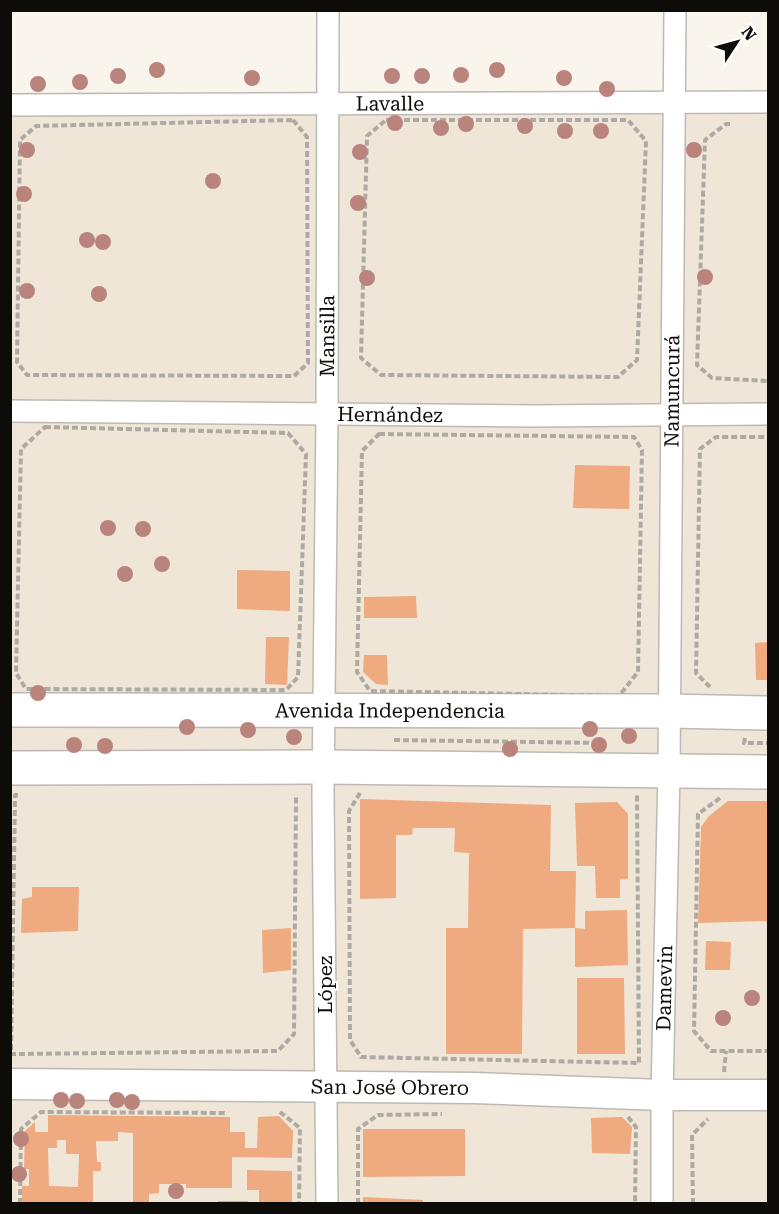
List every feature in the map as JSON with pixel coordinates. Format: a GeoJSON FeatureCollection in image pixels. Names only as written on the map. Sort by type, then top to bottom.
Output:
{"type":"FeatureCollection","features":[{"type":"Feature","properties":{"kind":"main road","name":"Avenida Independencia"},"geometry":{"type":"LineString","coordinates":[[18,700],[325,712],[768,713]]}},
{"type":"Feature","properties":{"kind":"main road"},"geometry":{"type":"LineString","coordinates":[[13,782],[324,768],[768,772]]}},
{"type":"Feature","properties":{"kind":"street","name":"Mansilla"},"geometry":{"type":"LineString","coordinates":[[324,768],[328,10]]}},
{"type":"Feature","properties":{"kind":"street","name":"Namuncurá"},"geometry":{"type":"LineString","coordinates":[[669,771],[675,10]]}},
{"type":"Feature","properties":{"kind":"street","name":"Lavalle"},"geometry":{"type":"LineString","coordinates":[[10,105],[768,102]]}},
{"type":"Feature","properties":{"kind":"street","name":"Hernández"},"geometry":{"type":"LineString","coordinates":[[10,411],[327,415],[768,414]]}},
{"type":"Feature","properties":{"kind":"street","name":"López"},"geometry":{"type":"LineString","coordinates":[[324,768],[327,1203]]}},
{"type":"Feature","properties":{"kind":"street","name":"Damevin"},"geometry":{"type":"LineString","coordinates":[[662,1203],[669,771]]}},
{"type":"Feature","properties":{"kind":"street","name":"San José Obrero"},"geometry":{"type":"LineString","coordinates":[[10,1084],[474,1088],[662,1095],[768,1095]]}},
{"type":"Feature","properties":{"kind":"path"},"geometry":{"type":"LineString","coordinates":[[293,120],[307,137],[308,363],[294,376],[27,375],[17,362],[20,140],[36,126],[293,120]]}},
{"type":"Feature","properties":{"kind":"path"},"geometry":{"type":"LineString","coordinates":[[386,120],[628,120],[646,141],[637,360],[618,377],[381,375],[361,358],[367,136],[386,120]]}},
{"type":"Feature","properties":{"kind":"path"},"geometry":{"type":"LineString","coordinates":[[737,124],[726,124],[705,140],[697,365],[712,378],[768,381]]}},
{"type":"Feature","properties":{"kind":"path"},"geometry":{"type":"LineString","coordinates":[[18,700],[16,673],[21,449],[45,427],[288,433],[306,454],[298,676]]}},
{"type":"Feature","properties":{"kind":"path"},"geometry":{"type":"LineString","coordinates":[[370,691],[357,672],[362,451],[379,434],[634,437],[642,450],[638,672],[619,696]]}},
{"type":"Feature","properties":{"kind":"path"},"geometry":{"type":"LineString","coordinates":[[715,691],[696,674],[700,449],[716,437],[768,437]]}},
{"type":"Feature","properties":{"kind":"path"},"geometry":{"type":"LineString","coordinates":[[744,743],[768,742]]}},
{"type":"Feature","properties":{"kind":"path"},"geometry":{"type":"LineString","coordinates":[[13,782],[11,1054],[278,1051],[294,1034],[296,795]]}},
{"type":"Feature","properties":{"kind":"path"},"geometry":{"type":"LineString","coordinates":[[360,793],[349,811],[350,1040],[361,1057],[639,1063],[637,795]]}},
{"type":"Feature","properties":{"kind":"path"},"geometry":{"type":"LineString","coordinates":[[728,798],[718,798],[698,814],[694,1031],[711,1051],[768,1051]]}},
{"type":"Feature","properties":{"kind":"path"},"geometry":{"type":"LineString","coordinates":[[20,1203],[21,1129],[41,1112],[226,1113]]}},
{"type":"Feature","properties":{"kind":"path"},"geometry":{"type":"LineString","coordinates":[[271,1112],[282,1112],[300,1128],[299,1203]]}},
{"type":"Feature","properties":{"kind":"path"},"geometry":{"type":"LineString","coordinates":[[625,1113],[636,1127],[635,1203]]}},
{"type":"Feature","properties":{"kind":"path"},"geometry":{"type":"LineString","coordinates":[[358,1203],[358,1129],[378,1115],[448,1114]]}},
{"type":"Feature","properties":{"kind":"path"},"geometry":{"type":"LineString","coordinates":[[693,1203],[692,1135],[710,1118],[716,1118]]}},
{"type":"Feature","properties":{"kind":"shaded area"},"geometry":{"type":"Polygon","coordinates":[[[768,102],[768,1203],[11,1203],[10,105],[768,102]]]}},
{"type":"Feature","properties":{"kind":"building"},"geometry":{"type":"Polygon","coordinates":[[[575,465],[630,466],[629,509],[573,508],[575,465]]]}},
{"type":"Feature","properties":{"kind":"building"},"geometry":{"type":"Polygon","coordinates":[[[237,570],[290,571],[290,611],[237,609],[237,570]]]}},
{"type":"Feature","properties":{"kind":"building"},"geometry":{"type":"Polygon","coordinates":[[[416,596],[417,618],[364,618],[364,597],[416,596]]]}},
{"type":"Feature","properties":{"kind":"building"},"geometry":{"type":"Polygon","coordinates":[[[266,637],[289,637],[287,685],[265,684],[266,637]]]}},
{"type":"Feature","properties":{"kind":"building"},"geometry":{"type":"Polygon","coordinates":[[[768,642],[768,680],[756,680],[755,643],[768,642]]]}},
{"type":"Feature","properties":{"kind":"building"},"geometry":{"type":"Polygon","coordinates":[[[364,655],[387,655],[388,685],[376,684],[363,672],[364,655]]]}},
{"type":"Feature","properties":{"kind":"building"},"geometry":{"type":"Polygon","coordinates":[[[360,799],[551,805],[550,871],[576,871],[575,928],[523,929],[522,1054],[446,1054],[446,928],[468,928],[469,853],[454,852],[455,828],[413,828],[412,835],[396,835],[396,898],[360,899],[360,799]]]}},
{"type":"Feature","properties":{"kind":"building"},"geometry":{"type":"Polygon","coordinates":[[[728,801],[768,801],[768,921],[698,923],[701,827],[709,816],[728,801]]]}},
{"type":"Feature","properties":{"kind":"building"},"geometry":{"type":"Polygon","coordinates":[[[617,802],[628,814],[628,879],[620,879],[620,898],[596,898],[595,866],[577,866],[575,803],[617,802]]]}},
{"type":"Feature","properties":{"kind":"building"},"geometry":{"type":"Polygon","coordinates":[[[32,887],[79,887],[78,931],[21,933],[22,899],[32,897],[32,887]]]}},
{"type":"Feature","properties":{"kind":"building"},"geometry":{"type":"Polygon","coordinates":[[[627,910],[628,965],[575,967],[575,928],[585,929],[585,911],[627,910]]]}},
{"type":"Feature","properties":{"kind":"building"},"geometry":{"type":"Polygon","coordinates":[[[291,928],[291,970],[263,973],[262,930],[291,928]]]}},
{"type":"Feature","properties":{"kind":"building"},"geometry":{"type":"Polygon","coordinates":[[[706,941],[731,942],[730,970],[705,970],[706,941]]]}},
{"type":"Feature","properties":{"kind":"building"},"geometry":{"type":"Polygon","coordinates":[[[577,978],[624,978],[625,1054],[577,1054],[577,978]]]}},
{"type":"Feature","properties":{"kind":"building"},"geometry":{"type":"Polygon","coordinates":[[[48,1115],[230,1117],[230,1132],[245,1132],[245,1148],[257,1148],[258,1117],[279,1116],[293,1131],[292,1158],[232,1157],[232,1188],[186,1188],[186,1184],[159,1184],[159,1193],[149,1194],[149,1203],[133,1203],[133,1133],[118,1132],[118,1141],[96,1141],[97,1162],[101,1162],[101,1171],[93,1171],[93,1203],[22,1203],[22,1186],[29,1186],[29,1169],[24,1169],[25,1131],[35,1122],[35,1132],[48,1132],[48,1115]],[[57,1140],[57,1148],[48,1148],[49,1186],[78,1187],[79,1154],[66,1154],[66,1140],[57,1140]]]}},
{"type":"Feature","properties":{"kind":"building"},"geometry":{"type":"Polygon","coordinates":[[[622,1117],[632,1127],[630,1154],[592,1153],[591,1118],[622,1117]]]}},
{"type":"Feature","properties":{"kind":"building"},"geometry":{"type":"Polygon","coordinates":[[[363,1129],[465,1129],[465,1176],[363,1177],[363,1129]]]}},
{"type":"Feature","properties":{"kind":"building"},"geometry":{"type":"Polygon","coordinates":[[[247,1170],[292,1171],[292,1203],[259,1202],[259,1190],[247,1190],[247,1170]]]}},
{"type":"Feature","properties":{"kind":"building"},"geometry":{"type":"Polygon","coordinates":[[[363,1197],[423,1200],[423,1203],[363,1203],[363,1197]]]}},
{"type":"Feature","properties":{"kind":"building"},"geometry":{"type":"Polygon","coordinates":[[[218,1201],[248,1201],[248,1203],[218,1203],[218,1201]]]}}]}
